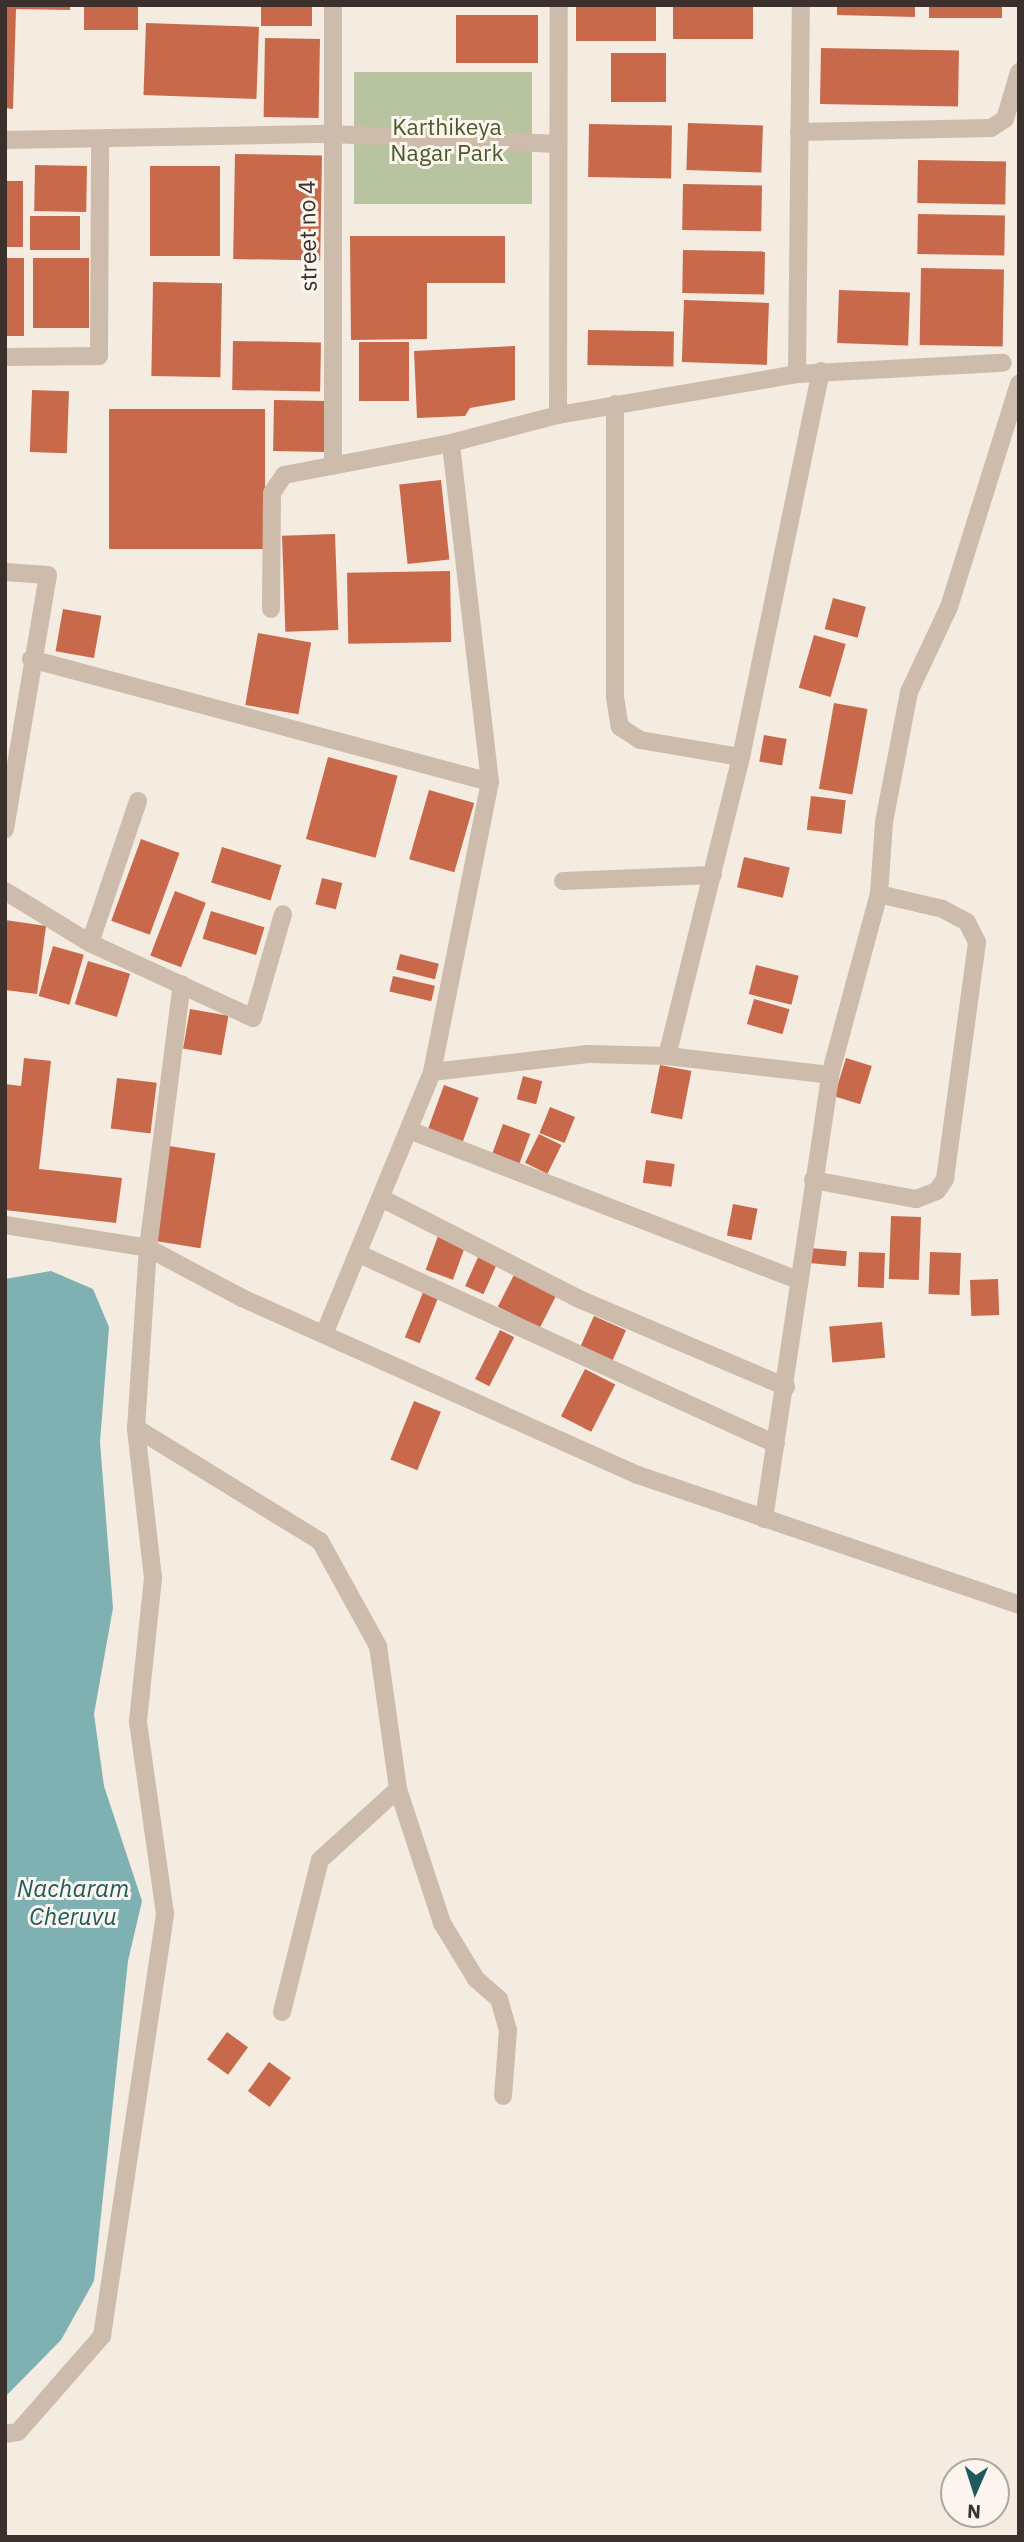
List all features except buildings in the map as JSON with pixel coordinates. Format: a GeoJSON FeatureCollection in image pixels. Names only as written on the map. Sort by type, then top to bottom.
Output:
{"type":"FeatureCollection","features":[{"type":"Feature","properties":{"kind":"street","name":"street no 4"},"geometry":{"type":"LineString","coordinates":[[332,5],[330,134],[333,466]]}},
{"type":"Feature","properties":{"kind":"street"},"geometry":{"type":"LineString","coordinates":[[558,415],[559,5]]}},
{"type":"Feature","properties":{"kind":"street"},"geometry":{"type":"LineString","coordinates":[[797,374],[800,5]]}},
{"type":"Feature","properties":{"kind":"street"},"geometry":{"type":"LineString","coordinates":[[799,132],[991,128],[1005,119],[1019,72]]}},
{"type":"Feature","properties":{"kind":"street"},"geometry":{"type":"LineString","coordinates":[[5,140],[330,134],[558,144]]}},
{"type":"Feature","properties":{"kind":"street"},"geometry":{"type":"LineString","coordinates":[[5,357],[99,356],[100,139]]}},
{"type":"Feature","properties":{"kind":"street"},"geometry":{"type":"LineString","coordinates":[[271,609],[272,493],[284,475],[451,443],[558,415],[797,374],[1003,363]]}},
{"type":"Feature","properties":{"kind":"street"},"geometry":{"type":"LineString","coordinates":[[667,1056],[741,757],[821,371]]}},
{"type":"Feature","properties":{"kind":"street"},"geometry":{"type":"LineString","coordinates":[[764,1519],[786,1388],[798,1280],[830,1075],[879,894],[884,822],[909,692],[949,607],[1019,384]]}},
{"type":"Feature","properties":{"kind":"street"},"geometry":{"type":"LineString","coordinates":[[615,404],[615,696],[620,727],[640,740],[741,757]]}},
{"type":"Feature","properties":{"kind":"street"},"geometry":{"type":"LineString","coordinates":[[325,1332],[383,1199],[432,1072],[490,782],[451,443]]}},
{"type":"Feature","properties":{"kind":"street"},"geometry":{"type":"LineString","coordinates":[[5,572],[48,575],[31,659],[5,829]]}},
{"type":"Feature","properties":{"kind":"street"},"geometry":{"type":"LineString","coordinates":[[31,659],[490,782]]}},
{"type":"Feature","properties":{"kind":"street"},"geometry":{"type":"LineString","coordinates":[[90,943],[138,801]]}},
{"type":"Feature","properties":{"kind":"street"},"geometry":{"type":"LineString","coordinates":[[563,881],[713,875]]}},
{"type":"Feature","properties":{"kind":"street"},"geometry":{"type":"LineString","coordinates":[[5,891],[90,943],[253,1017],[284,914]]}},
{"type":"Feature","properties":{"kind":"street"},"geometry":{"type":"LineString","coordinates":[[813,1180],[916,1199],[937,1191],[945,1179],[977,942],[967,922],[943,909],[879,894]]}},
{"type":"Feature","properties":{"kind":"street"},"geometry":{"type":"LineString","coordinates":[[5,2434],[18,2432],[102,2336],[165,1914],[138,1721],[153,1578],[136,1427],[148,1248],[182,984]]}},
{"type":"Feature","properties":{"kind":"street"},"geometry":{"type":"LineString","coordinates":[[432,1072],[588,1054],[667,1056],[830,1075]]}},
{"type":"Feature","properties":{"kind":"street"},"geometry":{"type":"LineString","coordinates":[[409,1129],[798,1280]]}},
{"type":"Feature","properties":{"kind":"street"},"geometry":{"type":"LineString","coordinates":[[383,1199],[579,1299],[786,1388]]}},
{"type":"Feature","properties":{"kind":"street"},"geometry":{"type":"LineString","coordinates":[[5,1225],[148,1248],[242,1298],[325,1332],[638,1475],[1019,1605]]}},
{"type":"Feature","properties":{"kind":"street"},"geometry":{"type":"LineString","coordinates":[[359,1254],[776,1444]]}},
{"type":"Feature","properties":{"kind":"street"},"geometry":{"type":"LineString","coordinates":[[136,1427],[320,1541],[378,1646],[398,1789],[443,1923],[476,1979],[499,1999],[508,2030],[503,2096]]}},
{"type":"Feature","properties":{"kind":"street"},"geometry":{"type":"LineString","coordinates":[[282,2012],[320,1860],[398,1789]]}},
{"type":"Feature","properties":{"kind":"green space","name":"Karthikeya Nagar Park"},"geometry":{"type":"Polygon","coordinates":[[[354,72],[532,72],[532,204],[354,204],[354,72]]]}},
{"type":"Feature","properties":{"kind":"water","name":"Nacharam Cheruvu"},"geometry":{"type":"Polygon","coordinates":[[[51,1271],[93,1289],[109,1327],[100,1442],[113,1608],[94,1714],[104,1786],[142,1901],[128,1961],[94,2281],[61,2340],[5,2397],[5,1279],[51,1271]]]}}]}
